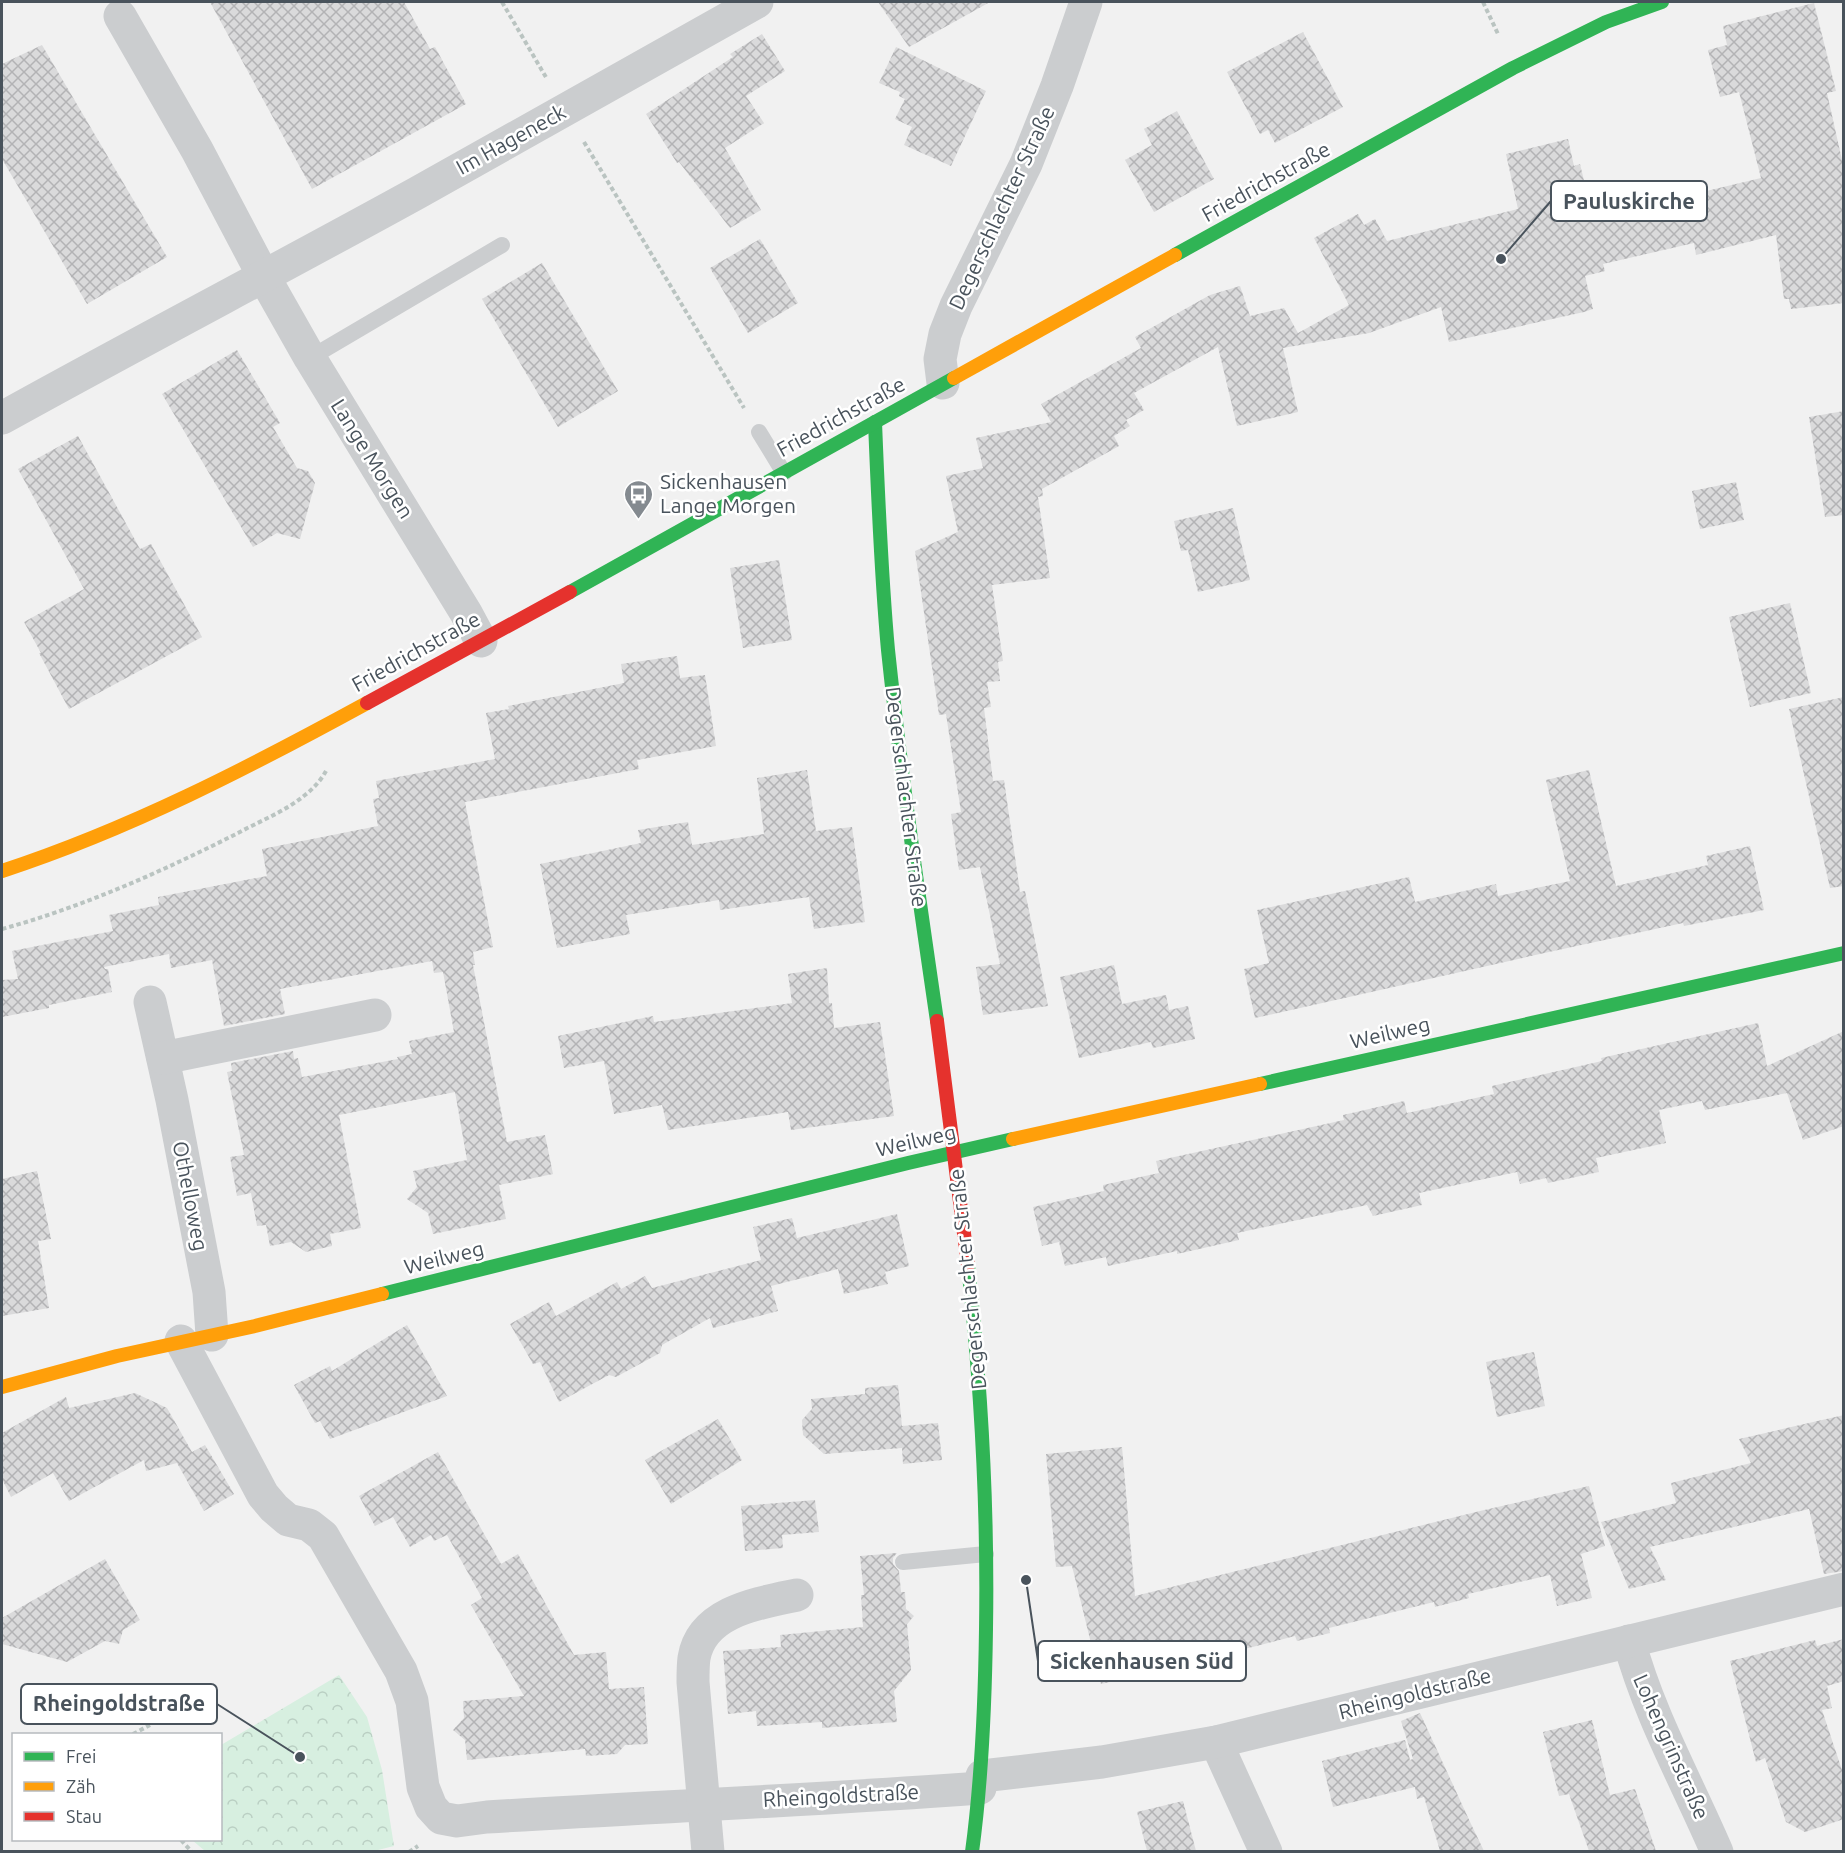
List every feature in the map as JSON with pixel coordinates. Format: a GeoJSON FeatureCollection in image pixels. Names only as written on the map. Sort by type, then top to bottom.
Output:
{"type":"FeatureCollection","features":[{"type":"Feature","properties":{"kind":"street","name":"Im Hageneck"},"geometry":{"type":"LineString","coordinates":[[264,277],[757,2]]}},
{"type":"Feature","properties":{"kind":"street","name":"Degerschlachter Straße"},"geometry":{"type":"LineString","coordinates":[[943,383],[940,359],[945,334],[956,306],[1026,164],[1057,86],[1086,2]]}},
{"type":"Feature","properties":{"kind":"street","name":"Friedrichstraße"},"geometry":{"type":"LineString","coordinates":[[2,871],[57,853],[129,824],[247,768],[481,641],[1513,68],[1606,22],[1662,2]]}},
{"type":"Feature","properties":{"kind":"street","name":"Lange Morgen"},"geometry":{"type":"LineString","coordinates":[[120,15],[197,150],[310,358],[481,641]]}},
{"type":"Feature","properties":{"kind":"street"},"geometry":{"type":"LineString","coordinates":[[2,418],[264,277]]}},
{"type":"Feature","properties":{"kind":"street","name":"Degerschlachter Straße"},"geometry":{"type":"LineString","coordinates":[[875,422],[880,561],[893,696],[955,1153],[981,1390],[985,1461],[986,1554],[981,1782],[972,1851]]}},
{"type":"Feature","properties":{"kind":"street","name":"Weilweg"},"geometry":{"type":"LineString","coordinates":[[2,1387],[117,1356],[255,1326],[908,1163],[1844,953]]}},
{"type":"Feature","properties":{"kind":"street","name":"Othelloweg"},"geometry":{"type":"LineString","coordinates":[[150,1002],[209,1292],[197,1338]]}},
{"type":"Feature","properties":{"kind":"street"},"geometry":{"type":"LineString","coordinates":[[163,1058],[375,1015]]}},
{"type":"Feature","properties":{"kind":"street","name":"Rheingoldstraße"},"geometry":{"type":"LineString","coordinates":[[197,1338],[263,1495],[288,1520],[309,1525],[323,1536],[401,1671],[412,1701],[423,1787],[431,1807],[441,1818],[457,1821],[981,1782],[1102,1762],[1216,1742],[1844,1589]]}},
{"type":"Feature","properties":{"kind":"street"},"geometry":{"type":"LineString","coordinates":[[708,1851],[693,1682],[694,1657],[703,1635],[728,1614],[759,1603],[797,1595]]}},
{"type":"Feature","properties":{"kind":"street","name":"Lohengrinstraße"},"geometry":{"type":"LineString","coordinates":[[1629,1641],[1648,1702],[1717,1851]]}},
{"type":"Feature","properties":{"kind":"street"},"geometry":{"type":"LineString","coordinates":[[1216,1742],[1266,1851]]}},
{"type":"Feature","properties":{"kind":"lane"},"geometry":{"type":"LineString","coordinates":[[310,358],[502,245]]}},
{"type":"Feature","properties":{"kind":"lane"},"geometry":{"type":"LineString","coordinates":[[759,432],[784,473]]}},
{"type":"Feature","properties":{"kind":"lane"},"geometry":{"type":"LineString","coordinates":[[903,1562],[986,1554]]}},
{"type":"Feature","properties":{"kind":"path"},"geometry":{"type":"LineString","coordinates":[[502,2],[759,432]]}},
{"type":"Feature","properties":{"kind":"path"},"geometry":{"type":"LineString","coordinates":[[2,929],[38,919],[133,883],[201,852],[304,796],[321,780],[330,762],[333,722]]}},
{"type":"Feature","properties":{"kind":"path"},"geometry":{"type":"LineString","coordinates":[[135,1733],[150,1725]]}},
{"type":"Feature","properties":{"kind":"green space"},"geometry":{"type":"Polygon","coordinates":[[[339,1675],[367,1717],[382,1770],[394,1846],[370,1852],[205,1851],[193,1841],[222,1841],[222,1744],[339,1675]]]}},
{"type":"Feature","properties":{"kind":"building"},"geometry":{"type":"Polygon","coordinates":[[[210,2],[404,2],[430,49],[435,47],[466,104],[312,189],[210,2]]]}},
{"type":"Feature","properties":{"kind":"building"},"geometry":{"type":"Polygon","coordinates":[[[878,2],[990,2],[909,47],[878,2]]]}},
{"type":"Feature","properties":{"kind":"building"},"geometry":{"type":"Polygon","coordinates":[[[1814,3],[1836,91],[1827,93],[1844,169],[1844,303],[1791,309],[1789,299],[1784,299],[1776,235],[1696,255],[1694,243],[1603,264],[1605,271],[1585,276],[1593,309],[1584,312],[1449,342],[1441,307],[1369,333],[1283,348],[1298,412],[1237,426],[1218,347],[1134,393],[1144,410],[1126,420],[1130,426],[1114,436],[1119,446],[1042,489],[1043,496],[1038,497],[1050,578],[992,585],[1003,661],[998,662],[1000,681],[987,682],[991,707],[984,708],[993,781],[1004,780],[1020,892],[1025,891],[1048,1006],[983,1015],[976,967],[1000,964],[980,867],[959,870],[951,814],[961,812],[946,714],[939,715],[915,551],[958,532],[946,476],[983,468],[976,438],[1051,422],[1041,404],[1141,348],[1135,337],[1210,295],[1240,286],[1250,316],[1284,308],[1298,333],[1349,305],[1314,238],[1358,214],[1364,225],[1375,219],[1387,241],[1518,209],[1506,154],[1568,139],[1574,166],[1580,164],[1593,218],[1761,178],[1739,92],[1720,97],[1708,50],[1727,45],[1723,26],[1814,3]]]}},
{"type":"Feature","properties":{"kind":"building"},"geometry":{"type":"Polygon","coordinates":[[[1303,32],[1343,107],[1275,143],[1268,130],[1260,134],[1227,72],[1303,32]]]}},
{"type":"Feature","properties":{"kind":"building"},"geometry":{"type":"Polygon","coordinates":[[[762,34],[785,71],[746,96],[764,123],[725,148],[761,210],[730,228],[679,162],[677,163],[646,114],[733,57],[730,54],[762,34]]]}},
{"type":"Feature","properties":{"kind":"building"},"geometry":{"type":"Polygon","coordinates":[[[42,45],[167,257],[87,304],[2,159],[2,64],[42,45]]]}},
{"type":"Feature","properties":{"kind":"building"},"geometry":{"type":"Polygon","coordinates":[[[896,47],[986,91],[951,166],[904,145],[912,127],[895,119],[905,99],[899,96],[900,92],[879,83],[896,47]]]}},
{"type":"Feature","properties":{"kind":"building"},"geometry":{"type":"Polygon","coordinates":[[[1177,111],[1214,179],[1154,212],[1125,160],[1152,145],[1144,129],[1177,111]]]}},
{"type":"Feature","properties":{"kind":"building"},"geometry":{"type":"Polygon","coordinates":[[[760,239],[798,303],[748,333],[710,268],[760,239]]]}},
{"type":"Feature","properties":{"kind":"building"},"geometry":{"type":"Polygon","coordinates":[[[542,263],[618,391],[558,427],[482,299],[542,263]]]}},
{"type":"Feature","properties":{"kind":"building"},"geometry":{"type":"Polygon","coordinates":[[[237,350],[280,423],[273,427],[297,468],[308,471],[315,483],[300,539],[277,533],[253,547],[162,394],[237,350]]]}},
{"type":"Feature","properties":{"kind":"building"},"geometry":{"type":"Polygon","coordinates":[[[1844,411],[1844,515],[1825,517],[1809,417],[1844,411]]]}},
{"type":"Feature","properties":{"kind":"building"},"geometry":{"type":"Polygon","coordinates":[[[78,436],[140,549],[151,544],[202,637],[69,709],[24,622],[84,589],[18,469],[78,436]]]}},
{"type":"Feature","properties":{"kind":"building"},"geometry":{"type":"Polygon","coordinates":[[[1736,482],[1744,520],[1700,529],[1692,491],[1736,482]]]}},
{"type":"Feature","properties":{"kind":"building"},"geometry":{"type":"Polygon","coordinates":[[[1233,508],[1250,580],[1198,592],[1188,550],[1181,551],[1174,521],[1233,508]]]}},
{"type":"Feature","properties":{"kind":"building"},"geometry":{"type":"Polygon","coordinates":[[[779,560],[792,640],[743,648],[730,568],[779,560]]]}},
{"type":"Feature","properties":{"kind":"building"},"geometry":{"type":"Polygon","coordinates":[[[1790,603],[1811,693],[1750,707],[1729,617],[1790,603]]]}},
{"type":"Feature","properties":{"kind":"building"},"geometry":{"type":"Polygon","coordinates":[[[677,656],[680,678],[705,675],[716,746],[637,760],[639,769],[465,802],[493,947],[473,952],[475,965],[473,965],[507,1142],[545,1135],[553,1174],[499,1185],[506,1219],[433,1234],[428,1213],[407,1199],[417,1187],[413,1171],[467,1160],[455,1092],[339,1115],[361,1228],[330,1234],[332,1246],[306,1252],[291,1242],[270,1246],[266,1225],[257,1226],[251,1193],[237,1196],[230,1157],[244,1155],[227,1072],[232,1071],[231,1063],[293,1051],[294,1059],[298,1058],[302,1077],[398,1059],[397,1057],[412,1054],[409,1041],[454,1032],[443,972],[434,973],[432,961],[280,989],[285,1014],[224,1026],[212,960],[171,968],[169,954],[104,967],[108,969],[112,992],[2,1017],[2,980],[18,979],[12,951],[113,931],[109,915],[159,905],[158,897],[267,876],[262,849],[378,826],[373,799],[379,798],[376,781],[495,759],[486,713],[509,709],[508,706],[624,683],[621,664],[677,656]]]}},
{"type":"Feature","properties":{"kind":"building"},"geometry":{"type":"Polygon","coordinates":[[[1844,697],[1844,886],[1830,888],[1789,709],[1844,697]]]}},
{"type":"Feature","properties":{"kind":"building"},"geometry":{"type":"Polygon","coordinates":[[[807,770],[816,831],[852,827],[865,922],[814,929],[809,897],[720,910],[719,900],[626,915],[630,934],[557,948],[540,864],[641,843],[638,830],[688,822],[692,845],[764,834],[757,778],[807,770]]]}},
{"type":"Feature","properties":{"kind":"building"},"geometry":{"type":"Polygon","coordinates":[[[1589,770],[1616,886],[1708,865],[1706,856],[1750,846],[1764,910],[1684,926],[1683,923],[1255,1018],[1244,969],[1269,963],[1257,910],[1409,877],[1415,902],[1496,884],[1498,896],[1570,881],[1546,780],[1589,770]]]}},
{"type":"Feature","properties":{"kind":"building"},"geometry":{"type":"Polygon","coordinates":[[[1114,965],[1122,1004],[1166,995],[1169,1010],[1188,1006],[1195,1039],[1153,1048],[1151,1042],[1079,1058],[1060,977],[1114,965]]]}},
{"type":"Feature","properties":{"kind":"building"},"geometry":{"type":"Polygon","coordinates":[[[827,968],[829,1003],[832,1003],[834,1028],[880,1022],[894,1116],[791,1130],[788,1112],[668,1130],[662,1105],[614,1114],[604,1061],[564,1068],[558,1036],[653,1016],[654,1022],[792,1003],[788,974],[827,968]]]}},
{"type":"Feature","properties":{"kind":"building"},"geometry":{"type":"Polygon","coordinates":[[[1758,1023],[1767,1066],[1844,1031],[1844,1126],[1803,1140],[1787,1093],[1705,1110],[1702,1101],[1659,1110],[1666,1143],[1596,1158],[1599,1172],[1548,1183],[1546,1178],[1520,1184],[1517,1172],[1419,1193],[1422,1205],[1373,1216],[1367,1205],[1237,1233],[1239,1240],[1108,1266],[1106,1257],[1065,1266],[1059,1242],[1042,1246],[1033,1207],[1104,1191],[1103,1185],[1159,1173],[1156,1161],[1344,1120],[1343,1115],[1404,1101],[1407,1113],[1494,1094],[1492,1086],[1602,1061],[1601,1058],[1758,1023]]]}},
{"type":"Feature","properties":{"kind":"building"},"geometry":{"type":"Polygon","coordinates":[[[37,1171],[51,1239],[38,1241],[49,1308],[2,1316],[2,1179],[37,1171]]]}},
{"type":"Feature","properties":{"kind":"building"},"geometry":{"type":"Polygon","coordinates":[[[897,1214],[909,1266],[885,1272],[888,1284],[844,1294],[838,1269],[771,1286],[778,1311],[713,1328],[710,1318],[662,1345],[660,1353],[616,1377],[609,1375],[559,1402],[540,1362],[533,1364],[510,1324],[549,1302],[556,1316],[617,1282],[621,1289],[645,1276],[652,1288],[761,1260],[753,1227],[792,1218],[797,1238],[897,1214]]]}},
{"type":"Feature","properties":{"kind":"building"},"geometry":{"type":"Polygon","coordinates":[[[407,1325],[447,1396],[330,1439],[320,1421],[315,1423],[294,1385],[330,1366],[332,1371],[407,1325]]]}},
{"type":"Feature","properties":{"kind":"building"},"geometry":{"type":"Polygon","coordinates":[[[1534,1352],[1545,1406],[1497,1417],[1486,1362],[1534,1352]]]}},
{"type":"Feature","properties":{"kind":"building"},"geometry":{"type":"Polygon","coordinates":[[[898,1385],[902,1426],[938,1423],[942,1460],[903,1464],[902,1448],[824,1454],[803,1435],[802,1420],[812,1409],[811,1399],[865,1394],[865,1388],[898,1385]]]}},
{"type":"Feature","properties":{"kind":"building"},"geometry":{"type":"Polygon","coordinates":[[[135,1393],[167,1408],[192,1452],[205,1445],[234,1494],[204,1511],[177,1463],[146,1471],[144,1460],[69,1501],[53,1473],[11,1497],[2,1479],[2,1433],[66,1397],[69,1408],[135,1393]]]}},
{"type":"Feature","properties":{"kind":"building"},"geometry":{"type":"Polygon","coordinates":[[[1844,1415],[1844,1571],[1824,1574],[1809,1509],[1650,1547],[1666,1580],[1629,1589],[1601,1522],[1676,1503],[1671,1483],[1751,1463],[1739,1439],[1844,1415]]]}},
{"type":"Feature","properties":{"kind":"building"},"geometry":{"type":"Polygon","coordinates":[[[718,1419],[742,1460],[671,1504],[645,1460],[718,1419]]]}},
{"type":"Feature","properties":{"kind":"building"},"geometry":{"type":"Polygon","coordinates":[[[1122,1447],[1135,1596],[1589,1486],[1605,1546],[1581,1554],[1592,1598],[1557,1606],[1550,1575],[1468,1594],[1469,1598],[1435,1607],[1434,1602],[1329,1628],[1330,1633],[1297,1641],[1295,1636],[1182,1665],[1183,1669],[1143,1679],[1142,1675],[1101,1684],[1072,1566],[1056,1567],[1046,1454],[1122,1447]]]}},
{"type":"Feature","properties":{"kind":"building"},"geometry":{"type":"Polygon","coordinates":[[[438,1452],[501,1564],[518,1554],[574,1655],[606,1652],[609,1689],[644,1687],[648,1744],[625,1745],[617,1754],[586,1756],[585,1749],[467,1760],[465,1740],[453,1730],[464,1718],[463,1701],[524,1696],[471,1605],[482,1598],[447,1535],[434,1541],[431,1535],[410,1547],[393,1517],[375,1526],[359,1496],[438,1452]]]}},
{"type":"Feature","properties":{"kind":"building"},"geometry":{"type":"Polygon","coordinates":[[[815,1500],[819,1532],[782,1535],[783,1548],[745,1551],[741,1506],[815,1500]]]}},
{"type":"Feature","properties":{"kind":"building"},"geometry":{"type":"Polygon","coordinates":[[[897,1553],[893,1558],[893,1564],[899,1571],[901,1592],[905,1592],[906,1609],[914,1616],[907,1624],[911,1670],[894,1691],[897,1722],[822,1728],[822,1722],[757,1726],[756,1711],[728,1714],[723,1651],[781,1647],[780,1635],[863,1627],[861,1595],[864,1595],[860,1556],[897,1553]]]}},
{"type":"Feature","properties":{"kind":"building"},"geometry":{"type":"Polygon","coordinates":[[[105,1559],[140,1620],[123,1630],[119,1644],[105,1641],[67,1662],[2,1644],[2,1618],[105,1559]]]}},
{"type":"Feature","properties":{"kind":"building"},"geometry":{"type":"Polygon","coordinates":[[[1844,1639],[1844,1681],[1827,1686],[1832,1708],[1822,1710],[1844,1776],[1844,1819],[1805,1832],[1786,1822],[1765,1758],[1756,1762],[1730,1661],[1815,1640],[1817,1646],[1844,1639]]]}},
{"type":"Feature","properties":{"kind":"building"},"geometry":{"type":"Polygon","coordinates":[[[1420,1713],[1484,1851],[1440,1851],[1424,1797],[1417,1799],[1415,1787],[1333,1807],[1322,1761],[1405,1740],[1410,1760],[1413,1759],[1401,1721],[1420,1713]]]}},
{"type":"Feature","properties":{"kind":"building"},"geometry":{"type":"Polygon","coordinates":[[[1592,1720],[1610,1795],[1635,1789],[1656,1851],[1589,1851],[1569,1794],[1559,1796],[1543,1732],[1592,1720]]]}},
{"type":"Feature","properties":{"kind":"building"},"geometry":{"type":"Polygon","coordinates":[[[1183,1801],[1196,1851],[1147,1851],[1137,1812],[1183,1801]]]}},
{"type":"Feature","properties":{"kind":"traffic: fast"},"geometry":{"type":"LineString","coordinates":[[1175,255],[1513,68],[1606,22],[1662,2]]}},
{"type":"Feature","properties":{"kind":"traffic: fast"},"geometry":{"type":"LineString","coordinates":[[570,592],[954,378]]}},
{"type":"Feature","properties":{"kind":"traffic: fast"},"geometry":{"type":"LineString","coordinates":[[875,422],[888,650],[904,789],[937,1021]]}},
{"type":"Feature","properties":{"kind":"traffic: fast"},"geometry":{"type":"LineString","coordinates":[[1260,1084],[1844,953]]}},
{"type":"Feature","properties":{"kind":"traffic: fast"},"geometry":{"type":"LineString","coordinates":[[382,1294],[1013,1139]]}},
{"type":"Feature","properties":{"kind":"traffic: fast"},"geometry":{"type":"LineString","coordinates":[[968,1265],[977,1356],[986,1538],[986,1657],[982,1741],[972,1852]]}},
{"type":"Feature","properties":{"kind":"traffic: slow"},"geometry":{"type":"LineString","coordinates":[[954,378],[1175,255]]}},
{"type":"Feature","properties":{"kind":"traffic: slow"},"geometry":{"type":"LineString","coordinates":[[2,871],[96,836],[188,796],[367,703]]}},
{"type":"Feature","properties":{"kind":"traffic: slow"},"geometry":{"type":"LineString","coordinates":[[1013,1139],[1260,1084]]}},
{"type":"Feature","properties":{"kind":"traffic: slow"},"geometry":{"type":"LineString","coordinates":[[2,1387],[117,1356],[255,1326],[382,1294]]}},
{"type":"Feature","properties":{"kind":"traffic: jam"},"geometry":{"type":"LineString","coordinates":[[367,703],[570,592]]}},
{"type":"Feature","properties":{"kind":"traffic: jam"},"geometry":{"type":"LineString","coordinates":[[937,1021],[968,1265]]}},
{"type":"Feature","properties":{"kind":"place","name":"Pauluskirche"},"geometry":{"type":"Point","coordinates":[1501,259]}},
{"type":"Feature","properties":{"kind":"place","name":"Sickenhausen Lange Morgen"},"geometry":{"type":"Point","coordinates":[639,520]}},
{"type":"Feature","properties":{"kind":"place","name":"Sickenhausen Süd"},"geometry":{"type":"Point","coordinates":[1026,1580]}},
{"type":"Feature","properties":{"kind":"place","name":"Rheingoldstraße"},"geometry":{"type":"Point","coordinates":[300,1757]}}]}
